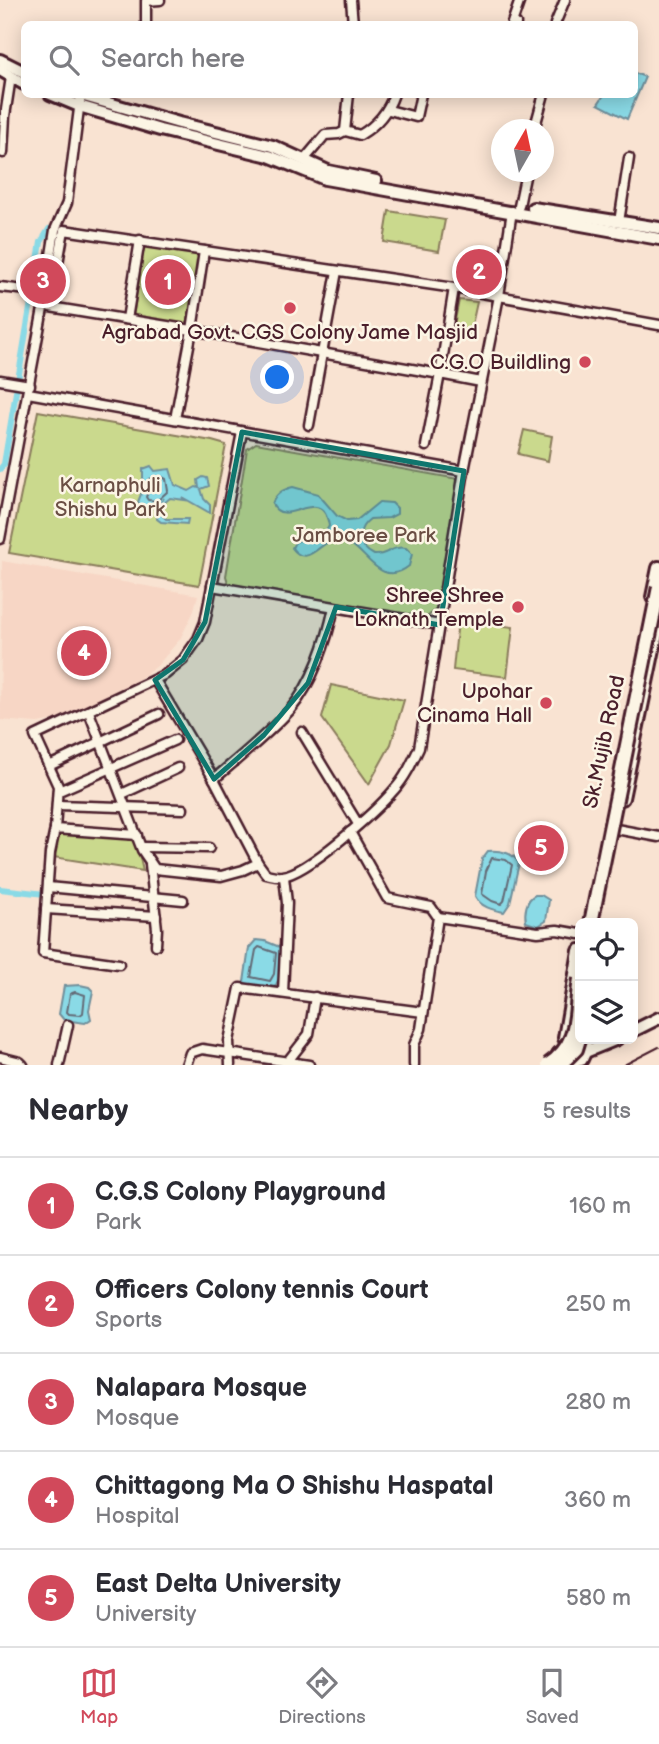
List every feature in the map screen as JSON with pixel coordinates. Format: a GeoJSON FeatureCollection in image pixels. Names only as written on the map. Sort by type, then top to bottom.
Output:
{"type":"FeatureCollection","features":[{"type":"Feature","properties":{"kind":"highway"},"geometry":{"type":"LineString","coordinates":[[594,918],[616,829],[657,625],[659,568]]}},
{"type":"Feature","properties":{"kind":"highway"},"geometry":{"type":"LineString","coordinates":[[594,918],[659,587]]}},
{"type":"Feature","properties":{"kind":"highway"},"geometry":{"type":"LineString","coordinates":[[594,918],[657,625]]}},
{"type":"Feature","properties":{"kind":"highway"},"geometry":{"type":"LineString","coordinates":[[565,1038],[575,980]]}},
{"type":"Feature","properties":{"kind":"highway"},"geometry":{"type":"LineString","coordinates":[[548,1065],[565,1049],[575,1030],[580,981]]}},
{"type":"Feature","properties":{"kind":"highway"},"geometry":{"type":"LineString","coordinates":[[564,1064],[559,1044],[565,1038],[575,1036]]}},
{"type":"Feature","properties":{"kind":"highway"},"geometry":{"type":"LineString","coordinates":[[564,1064],[578,1044]]}},
{"type":"Feature","properties":{"kind":"highway"},"geometry":{"type":"LineString","coordinates":[[564,1064],[578,1061],[585,1052],[585,1044]]}},
{"type":"Feature","properties":{"kind":"main road"},"geometry":{"type":"LineString","coordinates":[[0,60],[21,70]]}},
{"type":"Feature","properties":{"kind":"main road"},"geometry":{"type":"LineString","coordinates":[[0,70],[21,82]]}},
{"type":"Feature","properties":{"kind":"main road"},"geometry":{"type":"LineString","coordinates":[[79,99],[117,100],[179,123],[273,146],[306,165]]}},
{"type":"Feature","properties":{"kind":"main road"},"geometry":{"type":"LineString","coordinates":[[79,99],[160,131],[344,176],[659,239]]}},
{"type":"Feature","properties":{"kind":"main road"},"geometry":{"type":"LineString","coordinates":[[516,209],[659,228]]}},
{"type":"Feature","properties":{"kind":"main road"},"geometry":{"type":"LineString","coordinates":[[638,1028],[659,1018]]}},
{"type":"Feature","properties":{"kind":"main road"},"geometry":{"type":"LineString","coordinates":[[585,1052],[605,1044]]}},
{"type":"Feature","properties":{"kind":"street"},"geometry":{"type":"LineString","coordinates":[[146,21],[146,1],[160,0]]}},
{"type":"Feature","properties":{"kind":"street"},"geometry":{"type":"LineString","coordinates":[[351,0],[353,21]]}},
{"type":"Feature","properties":{"kind":"street"},"geometry":{"type":"LineString","coordinates":[[513,21],[520,0]]}},
{"type":"Feature","properties":{"kind":"street"},"geometry":{"type":"LineString","coordinates":[[556,21],[565,0]]}},
{"type":"Feature","properties":{"kind":"street"},"geometry":{"type":"LineString","coordinates":[[3,153],[11,77]]}},
{"type":"Feature","properties":{"kind":"street"},"geometry":{"type":"LineString","coordinates":[[345,131],[349,98]]}},
{"type":"Feature","properties":{"kind":"street"},"geometry":{"type":"LineString","coordinates":[[306,165],[325,135],[345,131],[360,135],[389,110],[393,98]]}},
{"type":"Feature","properties":{"kind":"street"},"geometry":{"type":"LineString","coordinates":[[389,110],[416,117],[420,98]]}},
{"type":"Feature","properties":{"kind":"street"},"geometry":{"type":"LineString","coordinates":[[537,119],[543,98]]}},
{"type":"Feature","properties":{"kind":"street"},"geometry":{"type":"LineString","coordinates":[[0,287],[40,294],[50,293],[55,268],[51,255],[55,230],[67,203],[79,99]]}},
{"type":"Feature","properties":{"kind":"street"},"geometry":{"type":"LineString","coordinates":[[619,222],[629,158]]}},
{"type":"Feature","properties":{"kind":"street"},"geometry":{"type":"LineString","coordinates":[[155,680],[266,874],[284,877],[305,866],[350,832],[394,790],[419,748],[464,471],[523,182]]}},
{"type":"Feature","properties":{"kind":"street"},"geometry":{"type":"LineString","coordinates":[[481,382],[50,307],[62,232],[67,229],[454,288],[659,325]]}},
{"type":"Feature","properties":{"kind":"street"},"geometry":{"type":"LineString","coordinates":[[127,319],[140,240]]}},
{"type":"Feature","properties":{"kind":"street"},"geometry":{"type":"LineString","coordinates":[[175,419],[204,251]]}},
{"type":"Feature","properties":{"kind":"street"},"geometry":{"type":"LineString","coordinates":[[309,425],[337,271]]}},
{"type":"Feature","properties":{"kind":"street"},"geometry":{"type":"LineString","coordinates":[[426,446],[454,288]]}},
{"type":"Feature","properties":{"kind":"street"},"geometry":{"type":"LineString","coordinates":[[0,539],[29,388],[40,294]]}},
{"type":"Feature","properties":{"kind":"street"},"geometry":{"type":"LineString","coordinates":[[3,381],[175,419],[464,471]]}},
{"type":"Feature","properties":{"kind":"street"},"geometry":{"type":"LineString","coordinates":[[119,964],[45,955],[46,909],[59,791],[35,736],[166,674],[183,660],[198,639],[205,621],[242,432]]}},
{"type":"Feature","properties":{"kind":"street"},"geometry":{"type":"LineString","coordinates":[[0,480],[12,482]]}},
{"type":"Feature","properties":{"kind":"street"},"geometry":{"type":"LineString","coordinates":[[212,586],[440,625]]}},
{"type":"Feature","properties":{"kind":"street"},"geometry":{"type":"LineString","coordinates":[[214,779],[291,709],[318,656],[334,607]]}},
{"type":"Feature","properties":{"kind":"street"},"geometry":{"type":"LineString","coordinates":[[89,712],[150,864],[156,916],[156,945]]}},
{"type":"Feature","properties":{"kind":"street"},"geometry":{"type":"LineString","coordinates":[[49,766],[159,714]]}},
{"type":"Feature","properties":{"kind":"street"},"geometry":{"type":"LineString","coordinates":[[302,732],[358,824]]}},
{"type":"Feature","properties":{"kind":"street"},"geometry":{"type":"LineString","coordinates":[[59,791],[175,740]]}},
{"type":"Feature","properties":{"kind":"street"},"geometry":{"type":"LineString","coordinates":[[122,794],[178,768]]}},
{"type":"Feature","properties":{"kind":"street"},"geometry":{"type":"LineString","coordinates":[[57,806],[183,809]]}},
{"type":"Feature","properties":{"kind":"street"},"geometry":{"type":"LineString","coordinates":[[55,829],[137,835]]}},
{"type":"Feature","properties":{"kind":"street"},"geometry":{"type":"LineString","coordinates":[[616,829],[659,837]]}},
{"type":"Feature","properties":{"kind":"street"},"geometry":{"type":"LineString","coordinates":[[350,832],[387,898],[430,907],[438,917],[537,932],[557,930],[575,933]]}},
{"type":"Feature","properties":{"kind":"street"},"geometry":{"type":"LineString","coordinates":[[142,846],[209,848]]}},
{"type":"Feature","properties":{"kind":"street"},"geometry":{"type":"LineString","coordinates":[[150,864],[160,871],[221,876],[258,863]]}},
{"type":"Feature","properties":{"kind":"street"},"geometry":{"type":"LineString","coordinates":[[283,993],[287,917],[284,877]]}},
{"type":"Feature","properties":{"kind":"street"},"geometry":{"type":"LineString","coordinates":[[48,887],[183,900]]}},
{"type":"Feature","properties":{"kind":"street"},"geometry":{"type":"LineString","coordinates":[[46,909],[156,916]]}},
{"type":"Feature","properties":{"kind":"street"},"geometry":{"type":"LineString","coordinates":[[414,1065],[414,1045],[421,1029],[438,917]]}},
{"type":"Feature","properties":{"kind":"street"},"geometry":{"type":"LineString","coordinates":[[230,1065],[229,1041],[239,989],[423,1012]]}},
{"type":"Feature","properties":{"kind":"street"},"geometry":{"type":"LineString","coordinates":[[292,1063],[309,1034],[315,997]]}},
{"type":"Feature","properties":{"kind":"street"},"geometry":{"type":"LineString","coordinates":[[60,1065],[68,1025]]}},
{"type":"Feature","properties":{"kind":"street"},"geometry":{"type":"LineString","coordinates":[[186,1065],[192,1051],[211,1050],[309,1065]]}},
{"type":"Feature","properties":{"kind":"street"},"geometry":{"type":"LineString","coordinates":[[0,1057],[23,1065]]}},
{"type":"Feature","properties":{"kind":"highlighted area"},"geometry":{"type":"Polygon","coordinates":[[[242,432],[464,471],[440,625],[336,607],[308,683],[264,735],[214,779],[155,680],[183,660],[205,622],[242,432]]]}},
{"type":"Feature","properties":{"kind":"shaded area"},"geometry":{"type":"Polygon","coordinates":[[[2,561],[198,595],[193,613],[180,639],[157,666],[134,683],[60,719],[37,723],[0,720],[2,561]]]}},
{"type":"Feature","properties":{"kind":"green space"},"geometry":{"type":"Polygon","coordinates":[[[389,211],[445,220],[439,251],[384,242],[389,211]]]}},
{"type":"Feature","properties":{"kind":"green space"},"geometry":{"type":"Polygon","coordinates":[[[145,239],[202,248],[190,326],[133,317],[145,239]]]}},
{"type":"Feature","properties":{"kind":"green space"},"geometry":{"type":"Polygon","coordinates":[[[466,256],[497,261],[492,288],[461,283],[466,256]]]}},
{"type":"Feature","properties":{"kind":"green space"},"geometry":{"type":"Polygon","coordinates":[[[459,300],[477,302],[470,334],[453,330],[459,300]]]}},
{"type":"Feature","properties":{"kind":"green space","name":"Karnaphuli Shishu Park"},"geometry":{"type":"Polygon","coordinates":[[[38,411],[226,445],[199,585],[9,553],[38,411]]]}},
{"type":"Feature","properties":{"kind":"green space"},"geometry":{"type":"Polygon","coordinates":[[[524,430],[552,436],[548,461],[518,454],[524,430]]]}},
{"type":"Feature","properties":{"kind":"green space","name":"Jamboree Park"},"geometry":{"type":"Polygon","coordinates":[[[256,443],[458,479],[436,609],[426,618],[229,586],[226,576],[247,449],[256,443]]]}},
{"type":"Feature","properties":{"kind":"green space"},"geometry":{"type":"Polygon","coordinates":[[[458,620],[513,627],[507,677],[453,670],[458,620]]]}},
{"type":"Feature","properties":{"kind":"green space"},"geometry":{"type":"Polygon","coordinates":[[[331,685],[404,700],[391,744],[369,784],[322,718],[331,685]]]}},
{"type":"Feature","properties":{"kind":"green space"},"geometry":{"type":"Polygon","coordinates":[[[57,831],[135,837],[143,871],[53,857],[57,831]]]}},
{"type":"Feature","properties":{"kind":"water"},"geometry":{"type":"Polygon","coordinates":[[[638,74],[645,77],[638,93],[638,74]]]}},
{"type":"Feature","properties":{"kind":"water"},"geometry":{"type":"Polygon","coordinates":[[[602,98],[636,98],[627,119],[598,104],[602,98]]]}},
{"type":"Feature","properties":{"kind":"water"},"geometry":{"type":"Polygon","coordinates":[[[151,466],[155,471],[170,469],[175,485],[189,491],[199,488],[198,480],[207,478],[209,486],[201,489],[204,499],[210,505],[210,513],[182,497],[185,500],[170,498],[164,503],[161,514],[166,519],[188,519],[187,524],[161,522],[157,519],[159,505],[164,498],[156,508],[142,508],[138,502],[143,489],[143,469],[151,466]]]}},
{"type":"Feature","properties":{"kind":"water"},"geometry":{"type":"Polygon","coordinates":[[[293,487],[318,494],[337,516],[347,521],[357,520],[379,502],[392,503],[397,508],[397,514],[389,518],[370,519],[362,528],[360,538],[365,548],[374,555],[406,548],[412,554],[409,566],[389,573],[374,565],[352,544],[336,539],[311,554],[299,554],[292,548],[295,542],[321,540],[329,526],[325,514],[319,508],[311,507],[285,513],[278,511],[272,504],[275,498],[293,487]]]}},
{"type":"Feature","properties":{"kind":"water"},"geometry":{"type":"Polygon","coordinates":[[[488,851],[505,852],[519,863],[510,903],[504,912],[483,905],[475,896],[482,859],[488,851]]]}},
{"type":"Feature","properties":{"kind":"water"},"geometry":{"type":"Polygon","coordinates":[[[535,895],[549,900],[546,921],[538,926],[526,922],[525,918],[528,903],[535,895]]]}},
{"type":"Feature","properties":{"kind":"water"},"geometry":{"type":"Polygon","coordinates":[[[256,940],[282,948],[280,976],[275,987],[251,986],[244,982],[249,948],[256,940]]]}},
{"type":"Feature","properties":{"kind":"water"},"geometry":{"type":"Polygon","coordinates":[[[80,985],[93,991],[89,1010],[91,1019],[85,1023],[64,1020],[59,1014],[64,986],[80,985]]]}},
{"type":"Feature","properties":{"kind":"waterway"},"geometry":{"type":"LineString","coordinates":[[0,469],[4,464],[41,242],[49,229]]}},
{"type":"Feature","properties":{"kind":"waterway"},"geometry":{"type":"LineString","coordinates":[[0,889],[45,894]]}},
{"type":"Feature","properties":{"kind":"railway"},"geometry":{"type":"LineString","coordinates":[[624,1065],[659,1047]]}},
{"type":"Feature","properties":{"kind":"place","name":"Officers Colony tennis Court"},"geometry":{"type":"Point","coordinates":[479,272]}},
{"type":"Feature","properties":{"kind":"place","name":"Nalapara Mosque"},"geometry":{"type":"Point","coordinates":[43,281]}},
{"type":"Feature","properties":{"kind":"place","name":"C.G.S Colony Playground"},"geometry":{"type":"Point","coordinates":[168,282]}},
{"type":"Feature","properties":{"kind":"place","name":"Agrabad Govt. CGS Colony Jame Masjid"},"geometry":{"type":"Point","coordinates":[290,308]}},
{"type":"Feature","properties":{"kind":"place","name":"C.G.O Buildling"},"geometry":{"type":"Point","coordinates":[585,362]}},
{"type":"Feature","properties":{"kind":"place","name":"Shree Shree Loknath Temple"},"geometry":{"type":"Point","coordinates":[518,607]}},
{"type":"Feature","properties":{"kind":"place","name":"Chittagong Ma O Shishu Haspatal"},"geometry":{"type":"Point","coordinates":[84,653]}},
{"type":"Feature","properties":{"kind":"place","name":"Upohar Cinama Hall"},"geometry":{"type":"Point","coordinates":[546,703]}},
{"type":"Feature","properties":{"kind":"place","name":"East Delta University"},"geometry":{"type":"Point","coordinates":[541,848]}}]}
